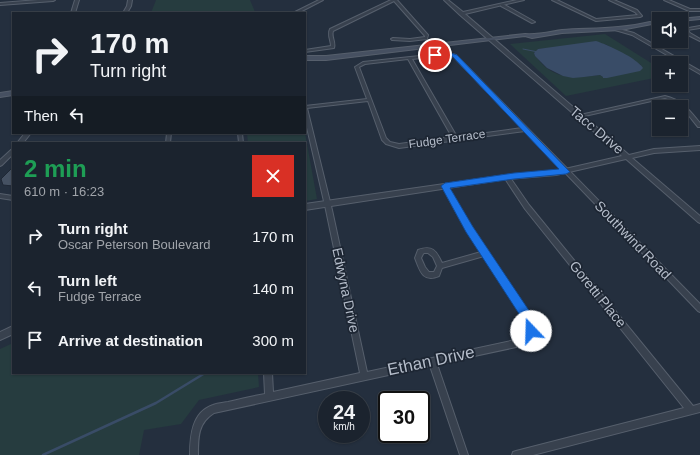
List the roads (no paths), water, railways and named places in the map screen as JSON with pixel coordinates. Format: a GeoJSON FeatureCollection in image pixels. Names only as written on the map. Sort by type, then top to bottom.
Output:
{"type":"FeatureCollection","features":[{"type":"Feature","properties":{"kind":"main road"},"geometry":{"type":"LineString","coordinates":[[688,19],[700,18]]}},
{"type":"Feature","properties":{"kind":"main road"},"geometry":{"type":"LineString","coordinates":[[306,58],[326,58],[448,44],[464,45],[491,40],[592,30],[632,28],[652,23],[630,24],[592,30]]}},
{"type":"Feature","properties":{"kind":"main road"},"geometry":{"type":"LineString","coordinates":[[306,63],[317,62],[326,58]]}},
{"type":"Feature","properties":{"kind":"main road"},"geometry":{"type":"LineString","coordinates":[[0,90],[12,89]]}},
{"type":"Feature","properties":{"kind":"main road"},"geometry":{"type":"LineString","coordinates":[[0,95],[12,93]]}},
{"type":"Feature","properties":{"kind":"street"},"geometry":{"type":"LineString","coordinates":[[0,4],[53,0]]}},
{"type":"Feature","properties":{"kind":"street"},"geometry":{"type":"LineString","coordinates":[[73,12],[77,0]]}},
{"type":"Feature","properties":{"kind":"street"},"geometry":{"type":"LineString","coordinates":[[126,12],[130,0]]}},
{"type":"Feature","properties":{"kind":"street"},"geometry":{"type":"LineString","coordinates":[[297,12],[322,0]]}},
{"type":"Feature","properties":{"kind":"street"},"geometry":{"type":"LineString","coordinates":[[306,51],[333,47],[334,44],[330,34],[331,30],[395,0],[427,37],[424,39],[408,41],[393,39]]}},
{"type":"Feature","properties":{"kind":"street","name":"Tacc Drive"},"geometry":{"type":"LineString","coordinates":[[446,0],[700,220]]}},
{"type":"Feature","properties":{"kind":"street"},"geometry":{"type":"LineString","coordinates":[[461,14],[522,0]]}},
{"type":"Feature","properties":{"kind":"street"},"geometry":{"type":"LineString","coordinates":[[554,0],[596,20],[640,16],[636,11],[611,0]]}},
{"type":"Feature","properties":{"kind":"street"},"geometry":{"type":"LineString","coordinates":[[666,0],[690,10],[700,10]]}},
{"type":"Feature","properties":{"kind":"street"},"geometry":{"type":"LineString","coordinates":[[502,5],[533,22]]}},
{"type":"Feature","properties":{"kind":"street"},"geometry":{"type":"LineString","coordinates":[[700,27],[685,29],[689,34],[700,40]]}},
{"type":"Feature","properties":{"kind":"street"},"geometry":{"type":"LineString","coordinates":[[632,28],[631,31],[633,34]]}},
{"type":"Feature","properties":{"kind":"street"},"geometry":{"type":"LineString","coordinates":[[616,29],[633,34],[700,73]]}},
{"type":"Feature","properties":{"kind":"street","name":"Fudge Terrace"},"geometry":{"type":"LineString","coordinates":[[526,129],[399,146],[388,143],[384,139],[357,67],[359,64],[409,58],[448,54],[455,56],[526,129],[566,172]]}},
{"type":"Feature","properties":{"kind":"street"},"geometry":{"type":"LineString","coordinates":[[409,58],[455,138]]}},
{"type":"Feature","properties":{"kind":"street"},"geometry":{"type":"LineString","coordinates":[[580,116],[665,97],[676,99],[700,126]]}},
{"type":"Feature","properties":{"kind":"street"},"geometry":{"type":"LineString","coordinates":[[306,108],[370,100]]}},
{"type":"Feature","properties":{"kind":"street","name":"Edwyna Drive"},"geometry":{"type":"LineString","coordinates":[[306,112],[328,204],[364,375]]}},
{"type":"Feature","properties":{"kind":"street"},"geometry":{"type":"LineString","coordinates":[[21,142],[27,134]]}},
{"type":"Feature","properties":{"kind":"street"},"geometry":{"type":"LineString","coordinates":[[306,207],[507,177],[566,172],[663,150],[700,148]]}},
{"type":"Feature","properties":{"kind":"street"},"geometry":{"type":"LineString","coordinates":[[0,164],[12,152]]}},
{"type":"Feature","properties":{"kind":"street","name":"Southwind Road"},"geometry":{"type":"LineString","coordinates":[[566,172],[700,309]]}},
{"type":"Feature","properties":{"kind":"street","name":"Goretti Place"},"geometry":{"type":"LineString","coordinates":[[507,177],[527,207],[696,409]]}},
{"type":"Feature","properties":{"kind":"street","name":"Ethan Drive"},"geometry":{"type":"LineString","coordinates":[[194,455],[196,428],[207,412],[213,409],[521,342],[530,335],[532,327],[530,322],[485,253],[445,186]]}},
{"type":"Feature","properties":{"kind":"street"},"geometry":{"type":"LineString","coordinates":[[0,196],[12,198]]}},
{"type":"Feature","properties":{"kind":"street"},"geometry":{"type":"LineString","coordinates":[[440,266],[485,253]]}},
{"type":"Feature","properties":{"kind":"street"},"geometry":{"type":"LineString","coordinates":[[0,336],[12,330]]}},
{"type":"Feature","properties":{"kind":"street"},"geometry":{"type":"LineString","coordinates":[[432,361],[464,455]]}},
{"type":"Feature","properties":{"kind":"street"},"geometry":{"type":"LineString","coordinates":[[268,374],[269,396]]}},
{"type":"Feature","properties":{"kind":"street"},"geometry":{"type":"LineString","coordinates":[[516,455],[696,409]]}},
{"type":"Feature","properties":{"kind":"water"},"geometry":{"type":"Polygon","coordinates":[[[596,41],[629,56],[643,68],[640,71],[607,78],[603,78],[600,75],[573,78],[563,76],[547,68],[535,56],[534,53],[538,49],[596,41]]]}},
{"type":"Feature","properties":{"kind":"waterway"},"geometry":{"type":"LineString","coordinates":[[523,49],[538,52]]}},
{"type":"Feature","properties":{"kind":"waterway"},"geometry":{"type":"LineString","coordinates":[[43,455],[156,403],[203,374]]}}]}
